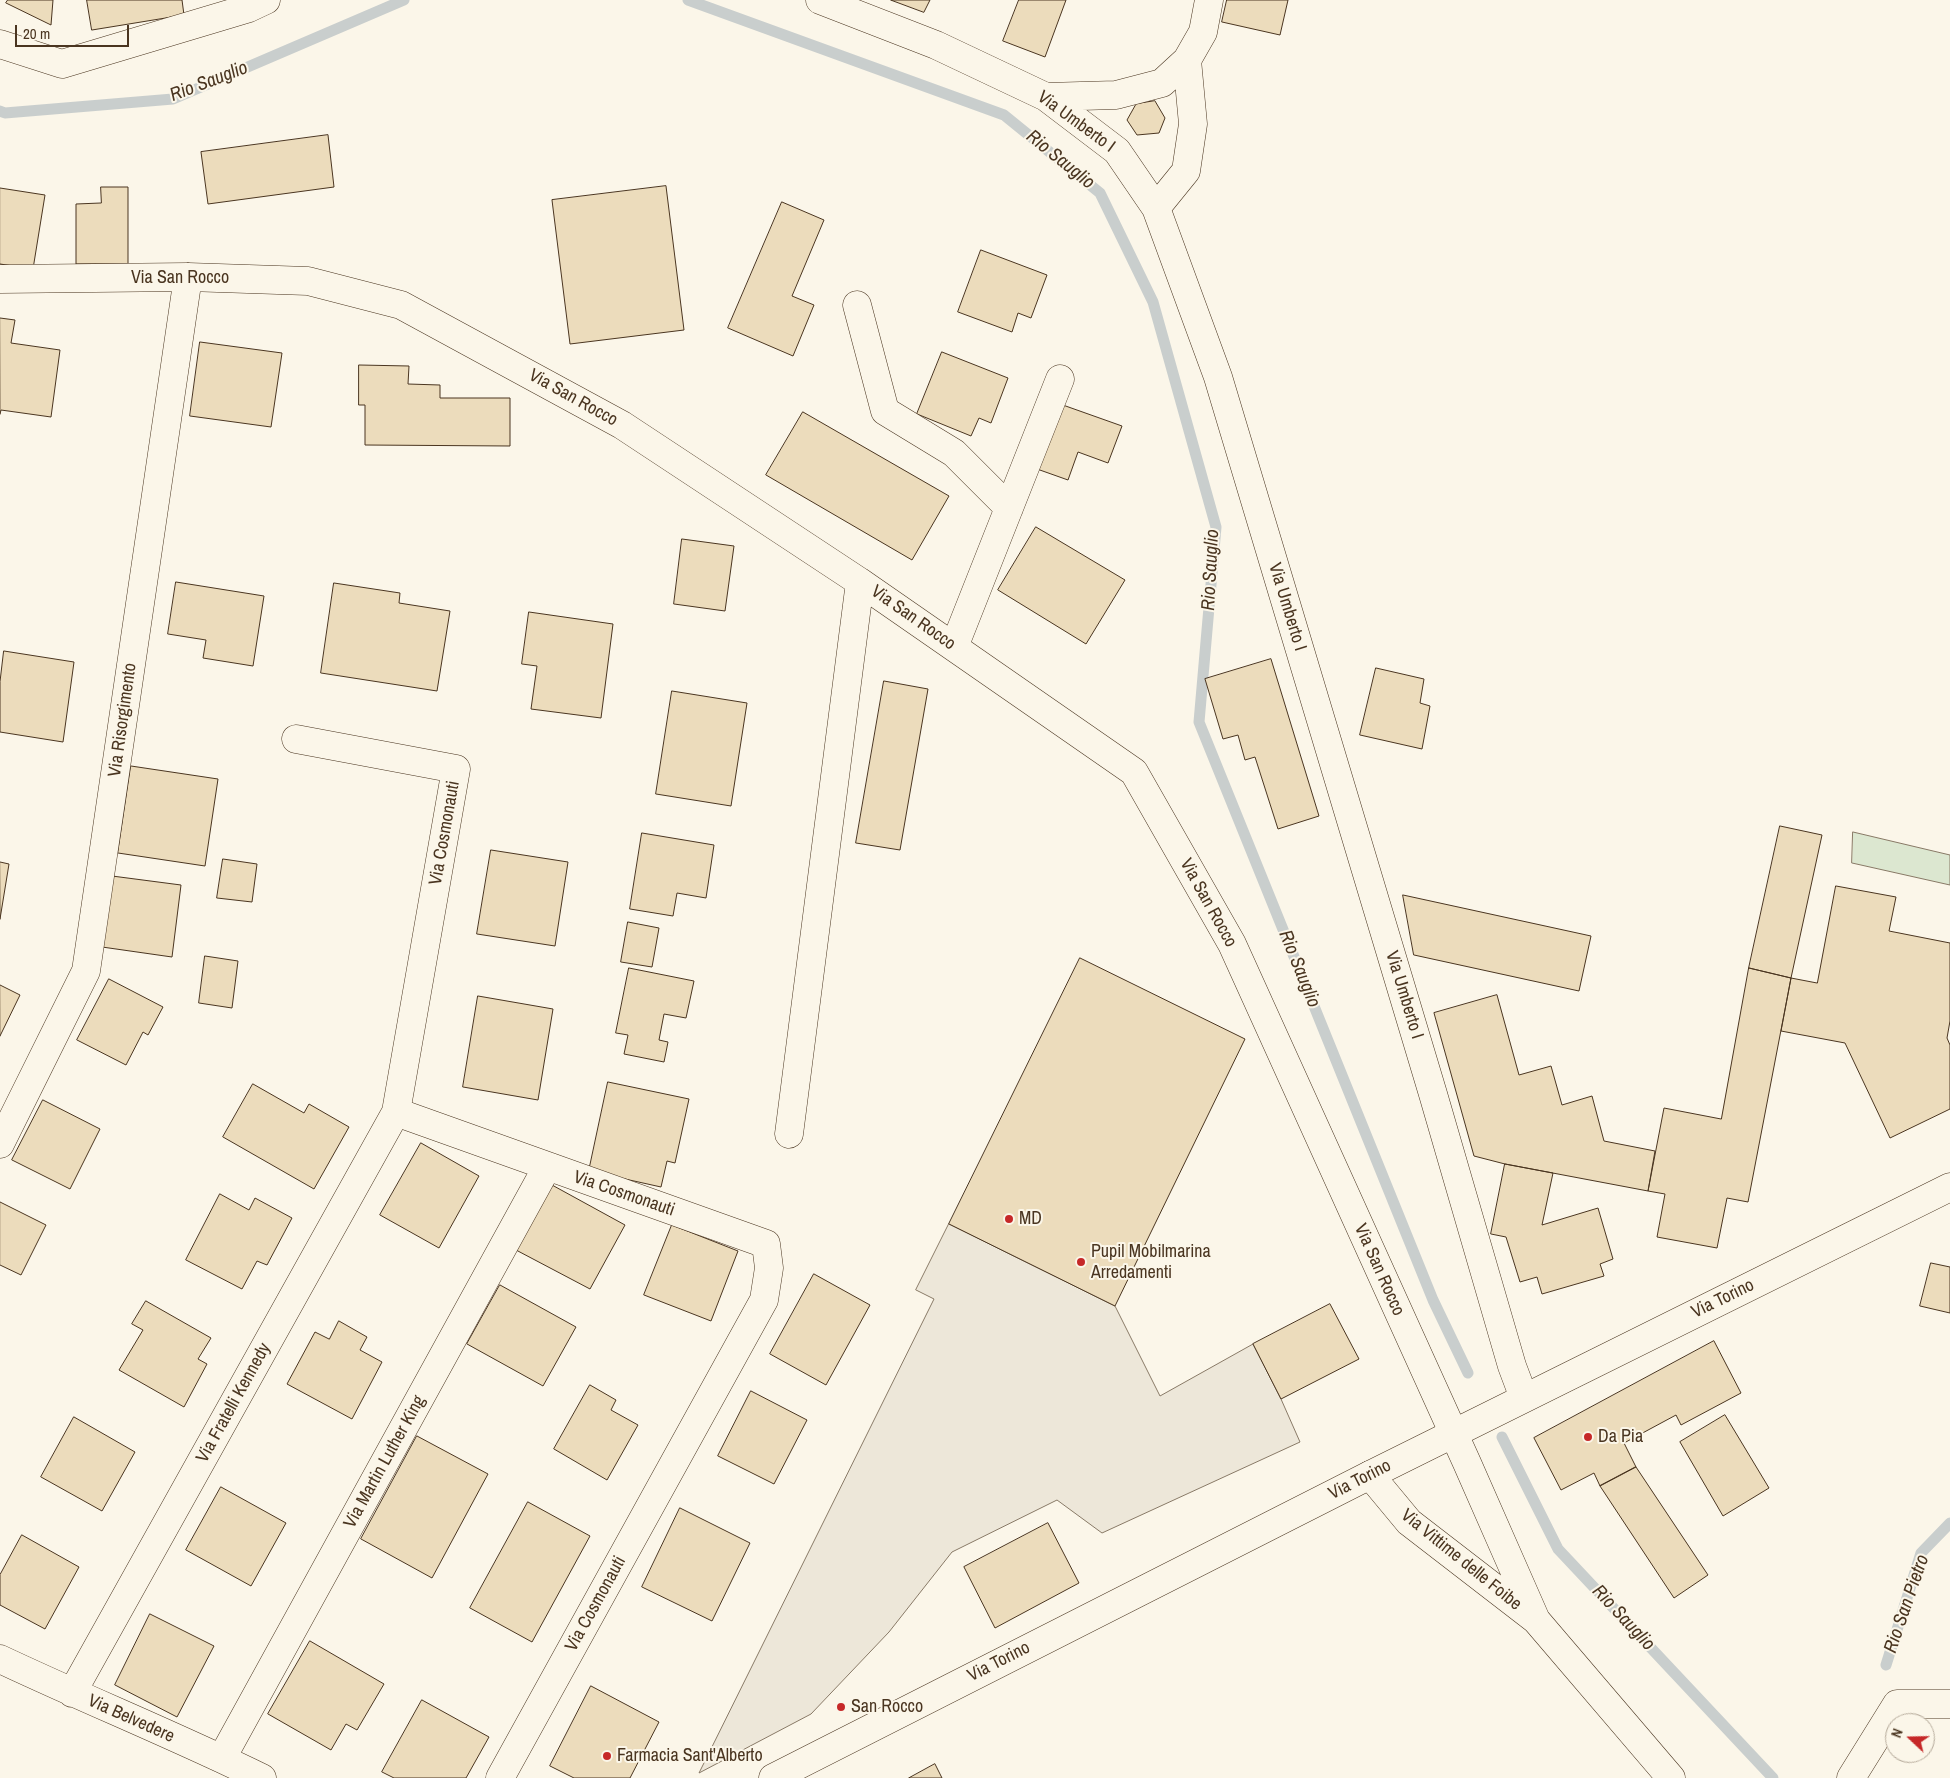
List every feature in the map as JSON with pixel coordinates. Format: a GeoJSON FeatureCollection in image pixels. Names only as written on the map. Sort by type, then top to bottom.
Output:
{"type":"FeatureCollection","features":[{"type":"Feature","properties":{"kind":"street"},"geometry":{"type":"LineString","coordinates":[[0,44],[62,64],[249,8],[266,0]]}},
{"type":"Feature","properties":{"kind":"street","name":"Via Umberto I"},"geometry":{"type":"LineString","coordinates":[[820,0],[864,8],[936,45],[1046,96],[1118,150],[1156,208],[1218,377],[1433,1094],[1512,1366],[1524,1398]]}},
{"type":"Feature","properties":{"kind":"street"},"geometry":{"type":"LineString","coordinates":[[1046,96],[1116,95],[1162,83],[1187,60],[1203,32],[1209,0]]}},
{"type":"Feature","properties":{"kind":"street"},"geometry":{"type":"LineString","coordinates":[[1156,208],[1186,171],[1193,124],[1187,60]]}},
{"type":"Feature","properties":{"kind":"street","name":"Via San Rocco"},"geometry":{"type":"LineString","coordinates":[[0,279],[188,277],[308,281],[402,305],[622,425],[860,582],[1134,772],[1232,944],[1453,1434]]}},
{"type":"Feature","properties":{"kind":"street","name":"Via Risorgimento"},"geometry":{"type":"LineString","coordinates":[[0,1144],[86,971],[188,277]]}},
{"type":"Feature","properties":{"kind":"street"},"geometry":{"type":"LineString","coordinates":[[857,305],[885,411],[954,454],[1009,508]]}},
{"type":"Feature","properties":{"kind":"street"},"geometry":{"type":"LineString","coordinates":[[954,647],[1060,379]]}},
{"type":"Feature","properties":{"kind":"street"},"geometry":{"type":"LineString","coordinates":[[789,1134],[860,582]]}},
{"type":"Feature","properties":{"kind":"street","name":"Via Cosmonauti"},"geometry":{"type":"LineString","coordinates":[[296,739],[456,769],[396,1112],[766,1244],[769,1268],[764,1300],[500,1778]]}},
{"type":"Feature","properties":{"kind":"street","name":"Via Fratelli Kennedy"},"geometry":{"type":"LineString","coordinates":[[72,1693],[396,1112]]}},
{"type":"Feature","properties":{"kind":"street","name":"Via Martin Luther King"},"geometry":{"type":"LineString","coordinates":[[222,1758],[548,1166]]}},
{"type":"Feature","properties":{"kind":"street","name":"Via Torino"},"geometry":{"type":"LineString","coordinates":[[773,1778],[1370,1475],[1950,1187]]}},
{"type":"Feature","properties":{"kind":"street","name":"Via Vittime delle Foibe"},"geometry":{"type":"LineString","coordinates":[[1453,1434],[1536,1620]]}},
{"type":"Feature","properties":{"kind":"street","name":"Via Vittime delle Foibe"},"geometry":{"type":"LineString","coordinates":[[1370,1475],[1408,1522],[1536,1620],[1670,1778]]}},
{"type":"Feature","properties":{"kind":"street","name":"Via Belvedere"},"geometry":{"type":"LineString","coordinates":[[0,1659],[72,1693],[222,1758],[262,1778]]}},
{"type":"Feature","properties":{"kind":"street"},"geometry":{"type":"LineString","coordinates":[[1851,1778],[1897,1704],[1950,1704]]}},
{"type":"Feature","properties":{"kind":"green space"},"geometry":{"type":"Polygon","coordinates":[[[1853,832],[1950,855],[1950,885],[1852,863],[1853,832]]]}},
{"type":"Feature","properties":{"kind":"shaded area"},"geometry":{"type":"Polygon","coordinates":[[[949,1224],[1115,1306],[1160,1396],[1253,1344],[1300,1442],[1102,1533],[1057,1500],[952,1552],[889,1632],[811,1714],[699,1773],[934,1299],[916,1290],[949,1224]]]}},
{"type":"Feature","properties":{"kind":"building"},"geometry":{"type":"Polygon","coordinates":[[[8,0],[53,0],[51,25],[6,3],[8,0]]]}},
{"type":"Feature","properties":{"kind":"building"},"geometry":{"type":"Polygon","coordinates":[[[87,0],[182,0],[184,15],[92,30],[87,0]]]}},
{"type":"Feature","properties":{"kind":"building"},"geometry":{"type":"Polygon","coordinates":[[[891,0],[930,0],[924,12],[891,0]]]}},
{"type":"Feature","properties":{"kind":"building"},"geometry":{"type":"Polygon","coordinates":[[[1019,0],[1066,0],[1045,57],[1003,41],[1019,0]]]}},
{"type":"Feature","properties":{"kind":"building"},"geometry":{"type":"Polygon","coordinates":[[[1227,0],[1288,0],[1280,35],[1222,22],[1227,0]]]}},
{"type":"Feature","properties":{"kind":"building"},"geometry":{"type":"Polygon","coordinates":[[[1155,101],[1165,118],[1159,133],[1137,135],[1127,120],[1136,104],[1155,101]]]}},
{"type":"Feature","properties":{"kind":"building"},"geometry":{"type":"Polygon","coordinates":[[[328,135],[334,187],[208,204],[201,152],[328,135]]]}},
{"type":"Feature","properties":{"kind":"building"},"geometry":{"type":"Polygon","coordinates":[[[666,186],[684,330],[570,344],[552,200],[666,186]]]}},
{"type":"Feature","properties":{"kind":"building"},"geometry":{"type":"Polygon","coordinates":[[[101,187],[128,187],[128,264],[76,264],[76,204],[101,203],[101,187]]]}},
{"type":"Feature","properties":{"kind":"building"},"geometry":{"type":"Polygon","coordinates":[[[0,188],[45,195],[33,269],[0,264],[0,188]]]}},
{"type":"Feature","properties":{"kind":"building"},"geometry":{"type":"Polygon","coordinates":[[[782,202],[824,220],[792,296],[814,305],[793,356],[728,328],[782,202]]]}},
{"type":"Feature","properties":{"kind":"building"},"geometry":{"type":"Polygon","coordinates":[[[981,250],[1047,275],[1031,318],[1018,313],[1012,332],[958,312],[981,250]]]}},
{"type":"Feature","properties":{"kind":"building"},"geometry":{"type":"Polygon","coordinates":[[[0,318],[15,320],[11,343],[60,350],[51,417],[1,410],[0,414],[0,318]]]}},
{"type":"Feature","properties":{"kind":"building"},"geometry":{"type":"Polygon","coordinates":[[[200,342],[282,353],[271,427],[190,416],[200,342]]]}},
{"type":"Feature","properties":{"kind":"building"},"geometry":{"type":"Polygon","coordinates":[[[942,352],[1008,378],[991,423],[979,418],[971,436],[917,414],[942,352]]]}},
{"type":"Feature","properties":{"kind":"building"},"geometry":{"type":"Polygon","coordinates":[[[359,365],[409,366],[408,384],[440,385],[440,398],[510,398],[510,446],[365,445],[365,405],[359,405],[359,365]]]}},
{"type":"Feature","properties":{"kind":"building"},"geometry":{"type":"Polygon","coordinates":[[[1060,404],[1122,426],[1108,463],[1078,452],[1068,480],[1037,469],[1060,404]]]}},
{"type":"Feature","properties":{"kind":"building"},"geometry":{"type":"Polygon","coordinates":[[[803,412],[949,496],[912,560],[766,475],[803,412]]]}},
{"type":"Feature","properties":{"kind":"building"},"geometry":{"type":"Polygon","coordinates":[[[1036,527],[1125,580],[1086,644],[998,590],[1036,527]]]}},
{"type":"Feature","properties":{"kind":"building"},"geometry":{"type":"Polygon","coordinates":[[[682,539],[734,546],[725,611],[674,604],[682,539]]]}},
{"type":"Feature","properties":{"kind":"building"},"geometry":{"type":"Polygon","coordinates":[[[176,582],[264,596],[253,666],[203,658],[206,640],[168,634],[176,582]]]}},
{"type":"Feature","properties":{"kind":"building"},"geometry":{"type":"Polygon","coordinates":[[[334,583],[400,593],[399,603],[450,611],[437,691],[321,673],[334,583]]]}},
{"type":"Feature","properties":{"kind":"building"},"geometry":{"type":"Polygon","coordinates":[[[529,612],[613,624],[601,718],[531,709],[537,666],[522,664],[529,612]]]}},
{"type":"Feature","properties":{"kind":"building"},"geometry":{"type":"Polygon","coordinates":[[[4,651],[74,662],[63,742],[0,732],[0,682],[4,651]]]}},
{"type":"Feature","properties":{"kind":"building"},"geometry":{"type":"Polygon","coordinates":[[[1271,659],[1319,816],[1278,829],[1255,757],[1245,760],[1238,735],[1223,739],[1205,679],[1271,659]]]}},
{"type":"Feature","properties":{"kind":"building"},"geometry":{"type":"Polygon","coordinates":[[[1376,668],[1424,679],[1420,703],[1430,706],[1422,749],[1360,735],[1376,668]]]}},
{"type":"Feature","properties":{"kind":"building"},"geometry":{"type":"Polygon","coordinates":[[[884,681],[928,689],[900,850],[856,843],[884,681]]]}},
{"type":"Feature","properties":{"kind":"building"},"geometry":{"type":"Polygon","coordinates":[[[672,691],[747,703],[731,806],[656,794],[672,691]]]}},
{"type":"Feature","properties":{"kind":"building"},"geometry":{"type":"Polygon","coordinates":[[[131,766],[218,779],[205,866],[118,853],[131,766]]]}},
{"type":"Feature","properties":{"kind":"building"},"geometry":{"type":"Polygon","coordinates":[[[1780,826],[1822,835],[1791,978],[1749,968],[1780,826]]]}},
{"type":"Feature","properties":{"kind":"building"},"geometry":{"type":"Polygon","coordinates":[[[642,833],[714,845],[706,898],[677,893],[673,916],[630,909],[642,833]]]}},
{"type":"Feature","properties":{"kind":"building"},"geometry":{"type":"Polygon","coordinates":[[[491,850],[568,862],[555,946],[477,934],[491,850]]]}},
{"type":"Feature","properties":{"kind":"building"},"geometry":{"type":"Polygon","coordinates":[[[223,859],[257,864],[252,902],[217,898],[223,859]]]}},
{"type":"Feature","properties":{"kind":"building"},"geometry":{"type":"Polygon","coordinates":[[[0,862],[9,864],[0,919],[0,862]]]}},
{"type":"Feature","properties":{"kind":"building"},"geometry":{"type":"Polygon","coordinates":[[[112,876],[181,885],[172,957],[102,947],[112,876]]]}},
{"type":"Feature","properties":{"kind":"building"},"geometry":{"type":"Polygon","coordinates":[[[1836,886],[1896,897],[1889,931],[1950,943],[1950,1021],[1947,1038],[1950,1045],[1950,1109],[1890,1138],[1845,1043],[1781,1031],[1791,978],[1817,983],[1836,886]]]}},
{"type":"Feature","properties":{"kind":"building"},"geometry":{"type":"Polygon","coordinates":[[[1403,895],[1591,936],[1579,991],[1414,955],[1403,895]]]}},
{"type":"Feature","properties":{"kind":"building"},"geometry":{"type":"Polygon","coordinates":[[[628,922],[659,928],[652,967],[621,962],[628,922]]]}},
{"type":"Feature","properties":{"kind":"building"},"geometry":{"type":"Polygon","coordinates":[[[205,956],[238,961],[232,1008],[199,1003],[205,956]]]}},
{"type":"Feature","properties":{"kind":"building"},"geometry":{"type":"Polygon","coordinates":[[[1080,958],[1245,1039],[1115,1306],[949,1224],[1080,958]]]}},
{"type":"Feature","properties":{"kind":"building"},"geometry":{"type":"Polygon","coordinates":[[[629,968],[694,981],[686,1018],[664,1014],[659,1040],[668,1042],[664,1062],[624,1054],[628,1035],[616,1033],[629,968]]]}},
{"type":"Feature","properties":{"kind":"building"},"geometry":{"type":"Polygon","coordinates":[[[1749,968],[1791,978],[1748,1202],[1727,1198],[1717,1248],[1657,1237],[1665,1194],[1648,1191],[1664,1108],[1721,1119],[1749,968]]]}},
{"type":"Feature","properties":{"kind":"building"},"geometry":{"type":"Polygon","coordinates":[[[109,979],[163,1007],[148,1035],[143,1032],[126,1065],[77,1040],[109,979]]]}},
{"type":"Feature","properties":{"kind":"building"},"geometry":{"type":"Polygon","coordinates":[[[0,985],[20,995],[0,1036],[0,985]]]}},
{"type":"Feature","properties":{"kind":"building"},"geometry":{"type":"Polygon","coordinates":[[[1497,995],[1519,1075],[1551,1066],[1562,1105],[1592,1096],[1604,1141],[1655,1151],[1648,1191],[1505,1164],[1474,1156],[1434,1013],[1497,995]]]}},
{"type":"Feature","properties":{"kind":"building"},"geometry":{"type":"Polygon","coordinates":[[[478,996],[553,1009],[538,1100],[463,1087],[478,996]]]}},
{"type":"Feature","properties":{"kind":"building"},"geometry":{"type":"Polygon","coordinates":[[[608,1082],[689,1099],[675,1163],[667,1161],[661,1187],[589,1171],[608,1082]]]}},
{"type":"Feature","properties":{"kind":"building"},"geometry":{"type":"Polygon","coordinates":[[[253,1084],[304,1113],[309,1104],[349,1127],[314,1189],[223,1137],[253,1084]]]}},
{"type":"Feature","properties":{"kind":"building"},"geometry":{"type":"Polygon","coordinates":[[[43,1100],[100,1129],[70,1189],[12,1160],[43,1100]]]}},
{"type":"Feature","properties":{"kind":"building"},"geometry":{"type":"Polygon","coordinates":[[[421,1143],[479,1176],[439,1248],[380,1215],[421,1143]]]}},
{"type":"Feature","properties":{"kind":"building"},"geometry":{"type":"Polygon","coordinates":[[[1505,1164],[1553,1173],[1542,1225],[1598,1208],[1613,1259],[1600,1264],[1604,1276],[1542,1294],[1537,1277],[1520,1282],[1506,1237],[1491,1234],[1505,1164]]]}},
{"type":"Feature","properties":{"kind":"building"},"geometry":{"type":"Polygon","coordinates":[[[552,1185],[625,1225],[590,1289],[516,1250],[552,1185]]]}},
{"type":"Feature","properties":{"kind":"building"},"geometry":{"type":"Polygon","coordinates":[[[220,1194],[249,1210],[255,1198],[292,1218],[267,1265],[257,1261],[242,1289],[186,1260],[220,1194]]]}},
{"type":"Feature","properties":{"kind":"building"},"geometry":{"type":"Polygon","coordinates":[[[0,1202],[46,1225],[21,1275],[0,1265],[0,1202]]]}},
{"type":"Feature","properties":{"kind":"building"},"geometry":{"type":"Polygon","coordinates":[[[672,1225],[738,1251],[711,1321],[644,1295],[672,1225]]]}},
{"type":"Feature","properties":{"kind":"building"},"geometry":{"type":"Polygon","coordinates":[[[1931,1263],[1950,1267],[1950,1313],[1920,1306],[1931,1263]]]}},
{"type":"Feature","properties":{"kind":"building"},"geometry":{"type":"Polygon","coordinates":[[[814,1274],[870,1305],[826,1385],[770,1354],[814,1274]]]}},
{"type":"Feature","properties":{"kind":"building"},"geometry":{"type":"Polygon","coordinates":[[[500,1285],[576,1327],[543,1386],[467,1344],[500,1285]]]}},
{"type":"Feature","properties":{"kind":"building"},"geometry":{"type":"Polygon","coordinates":[[[146,1301],[211,1338],[198,1359],[207,1364],[184,1407],[119,1370],[143,1330],[132,1324],[146,1301]]]}},
{"type":"Feature","properties":{"kind":"building"},"geometry":{"type":"Polygon","coordinates":[[[1330,1304],[1359,1359],[1281,1399],[1253,1344],[1330,1304]]]}},
{"type":"Feature","properties":{"kind":"building"},"geometry":{"type":"Polygon","coordinates":[[[339,1321],[367,1337],[360,1350],[382,1362],[352,1419],[287,1384],[315,1332],[329,1339],[339,1321]]]}},
{"type":"Feature","properties":{"kind":"building"},"geometry":{"type":"Polygon","coordinates":[[[1714,1341],[1741,1393],[1681,1425],[1676,1415],[1624,1443],[1636,1467],[1600,1486],[1594,1473],[1561,1490],[1534,1438],[1714,1341]]]}},
{"type":"Feature","properties":{"kind":"building"},"geometry":{"type":"Polygon","coordinates":[[[590,1385],[616,1400],[611,1410],[638,1425],[607,1480],[554,1449],[590,1385]]]}},
{"type":"Feature","properties":{"kind":"building"},"geometry":{"type":"Polygon","coordinates":[[[751,1391],[807,1420],[774,1484],[718,1456],[751,1391]]]}},
{"type":"Feature","properties":{"kind":"building"},"geometry":{"type":"Polygon","coordinates":[[[1725,1415],[1769,1488],[1723,1516],[1680,1442],[1725,1415]]]}},
{"type":"Feature","properties":{"kind":"building"},"geometry":{"type":"Polygon","coordinates":[[[74,1417],[135,1452],[102,1511],[41,1477],[74,1417]]]}},
{"type":"Feature","properties":{"kind":"building"},"geometry":{"type":"Polygon","coordinates":[[[417,1436],[488,1474],[432,1578],[361,1539],[417,1436]]]}},
{"type":"Feature","properties":{"kind":"building"},"geometry":{"type":"Polygon","coordinates":[[[1636,1467],[1708,1575],[1674,1598],[1600,1486],[1636,1467]]]}},
{"type":"Feature","properties":{"kind":"building"},"geometry":{"type":"Polygon","coordinates":[[[221,1487],[286,1523],[251,1586],[186,1550],[221,1487]]]}},
{"type":"Feature","properties":{"kind":"building"},"geometry":{"type":"Polygon","coordinates":[[[528,1502],[590,1536],[532,1642],[470,1608],[528,1502]]]}},
{"type":"Feature","properties":{"kind":"building"},"geometry":{"type":"Polygon","coordinates":[[[680,1508],[750,1543],[712,1621],[642,1587],[680,1508]]]}},
{"type":"Feature","properties":{"kind":"building"},"geometry":{"type":"Polygon","coordinates":[[[1048,1523],[1079,1583],[995,1628],[964,1567],[1048,1523]]]}},
{"type":"Feature","properties":{"kind":"building"},"geometry":{"type":"Polygon","coordinates":[[[22,1535],[79,1567],[45,1629],[0,1605],[0,1575],[22,1535]]]}},
{"type":"Feature","properties":{"kind":"building"},"geometry":{"type":"Polygon","coordinates":[[[150,1614],[214,1646],[177,1717],[115,1685],[150,1614]]]}},
{"type":"Feature","properties":{"kind":"building"},"geometry":{"type":"Polygon","coordinates":[[[310,1641],[384,1684],[357,1730],[346,1724],[331,1750],[268,1714],[310,1641]]]}},
{"type":"Feature","properties":{"kind":"building"},"geometry":{"type":"Polygon","coordinates":[[[591,1686],[659,1722],[630,1778],[574,1778],[550,1766],[591,1686]]]}},
{"type":"Feature","properties":{"kind":"building"},"geometry":{"type":"Polygon","coordinates":[[[422,1700],[489,1737],[466,1778],[394,1778],[382,1772],[422,1700]]]}},
{"type":"Feature","properties":{"kind":"building"},"geometry":{"type":"Polygon","coordinates":[[[935,1764],[942,1778],[909,1778],[935,1764]]]}},
{"type":"Feature","properties":{"kind":"waterway","name":"Rio Sauglio"},"geometry":{"type":"LineString","coordinates":[[0,111],[5,113],[173,99],[404,0]]}},
{"type":"Feature","properties":{"kind":"waterway","name":"Rio Sauglio"},"geometry":{"type":"LineString","coordinates":[[688,0],[1004,115],[1100,193],[1153,302],[1216,527],[1199,722],[1433,1300],[1468,1373]]}},
{"type":"Feature","properties":{"kind":"waterway","name":"Rio Sauglio"},"geometry":{"type":"LineString","coordinates":[[1502,1437],[1558,1549],[1773,1778]]}},
{"type":"Feature","properties":{"kind":"waterway","name":"Rio San Pietro"},"geometry":{"type":"LineString","coordinates":[[1886,1665],[1921,1553],[1950,1523]]}},
{"type":"Feature","properties":{"kind":"place","name":"MD"},"geometry":{"type":"Point","coordinates":[1009,1219]}},
{"type":"Feature","properties":{"kind":"place","name":"Pupil Mobilmarina Arredamenti"},"geometry":{"type":"Point","coordinates":[1081,1262]}},
{"type":"Feature","properties":{"kind":"place","name":"Da Pia"},"geometry":{"type":"Point","coordinates":[1588,1437]}},
{"type":"Feature","properties":{"kind":"place","name":"San Rocco"},"geometry":{"type":"Point","coordinates":[841,1707]}},
{"type":"Feature","properties":{"kind":"place","name":"Farmacia Sant'Alberto"},"geometry":{"type":"Point","coordinates":[607,1756]}}]}
